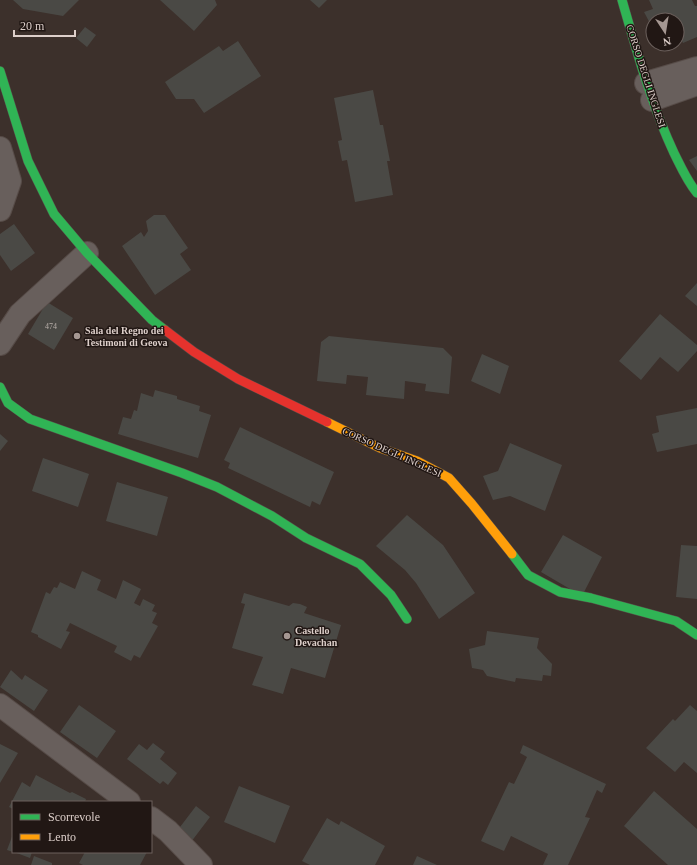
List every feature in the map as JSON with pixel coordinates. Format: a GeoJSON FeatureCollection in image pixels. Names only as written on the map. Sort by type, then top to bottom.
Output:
{"type":"FeatureCollection","features":[{"type":"Feature","properties":{"kind":"main road","name":"CORSO DEGLI INGLESI"},"geometry":{"type":"LineString","coordinates":[[622,0],[649,92],[670,145],[689,184],[697,193]]}},
{"type":"Feature","properties":{"kind":"main road","name":"CORSO DEGLI INGLESI"},"geometry":{"type":"LineString","coordinates":[[0,71],[28,161],[54,214],[87,253],[152,320],[194,352],[238,379],[380,448],[417,461],[449,478],[472,504],[528,575],[560,592],[591,598],[676,621],[697,635]]}},
{"type":"Feature","properties":{"kind":"main road"},"geometry":{"type":"LineString","coordinates":[[0,387],[8,403],[30,419],[217,487],[272,516],[306,538],[360,564],[391,595],[407,619]]}},
{"type":"Feature","properties":{"kind":"street"},"geometry":{"type":"LineString","coordinates":[[649,92],[697,68]]}},
{"type":"Feature","properties":{"kind":"street"},"geometry":{"type":"LineString","coordinates":[[649,92],[697,84]]}},
{"type":"Feature","properties":{"kind":"street"},"geometry":{"type":"LineString","coordinates":[[0,148],[10,181],[0,210]]}},
{"type":"Feature","properties":{"kind":"street"},"geometry":{"type":"LineString","coordinates":[[0,344],[20,314],[87,253]]}},
{"type":"Feature","properties":{"kind":"street"},"geometry":{"type":"LineString","coordinates":[[0,705],[128,801]]}},
{"type":"Feature","properties":{"kind":"street"},"geometry":{"type":"LineString","coordinates":[[152,819],[168,831],[201,865]]}},
{"type":"Feature","properties":{"kind":"building"},"geometry":{"type":"Polygon","coordinates":[[[13,0],[79,0],[63,16],[23,9],[13,0]]]}},
{"type":"Feature","properties":{"kind":"building"},"geometry":{"type":"Polygon","coordinates":[[[160,0],[215,0],[217,5],[194,31],[160,0]]]}},
{"type":"Feature","properties":{"kind":"building"},"geometry":{"type":"Polygon","coordinates":[[[310,0],[327,0],[319,8],[310,0]]]}},
{"type":"Feature","properties":{"kind":"building"},"geometry":{"type":"Polygon","coordinates":[[[649,0],[692,0],[695,6],[697,6],[697,37],[685,42],[685,12],[645,12],[645,14],[644,12],[653,9],[649,0]]]}},
{"type":"Feature","properties":{"kind":"building"},"geometry":{"type":"Polygon","coordinates":[[[85,27],[96,35],[87,47],[76,38],[85,27]]]}},
{"type":"Feature","properties":{"kind":"building"},"geometry":{"type":"Polygon","coordinates":[[[238,41],[261,76],[204,113],[194,99],[176,99],[165,82],[219,46],[223,51],[238,41]]]}},
{"type":"Feature","properties":{"kind":"building"},"geometry":{"type":"Polygon","coordinates":[[[373,90],[380,125],[383,125],[390,161],[387,161],[393,195],[355,202],[347,160],[342,161],[338,141],[342,140],[334,98],[373,90]]]}},
{"type":"Feature","properties":{"kind":"building"},"geometry":{"type":"Polygon","coordinates":[[[697,156],[697,171],[689,160],[697,156]]]}},
{"type":"Feature","properties":{"kind":"building"},"geometry":{"type":"Polygon","coordinates":[[[154,215],[165,215],[188,248],[180,254],[191,270],[155,295],[122,246],[141,232],[144,237],[148,231],[146,221],[154,215]]]}},
{"type":"Feature","properties":{"kind":"building"},"geometry":{"type":"Polygon","coordinates":[[[14,224],[35,253],[11,271],[0,255],[0,234],[14,224]]]}},
{"type":"Feature","properties":{"kind":"building"},"geometry":{"type":"Polygon","coordinates":[[[697,283],[697,306],[685,296],[697,283]]]}},
{"type":"Feature","properties":{"kind":"building"},"geometry":{"type":"Polygon","coordinates":[[[47,302],[73,318],[54,350],[28,334],[47,302]]]}},
{"type":"Feature","properties":{"kind":"building"},"geometry":{"type":"Polygon","coordinates":[[[660,314],[697,345],[697,351],[678,372],[660,357],[641,380],[619,361],[660,314]]]}},
{"type":"Feature","properties":{"kind":"building"},"geometry":{"type":"Polygon","coordinates":[[[329,336],[443,348],[452,357],[449,394],[425,391],[426,384],[405,381],[404,399],[366,395],[368,377],[347,375],[346,384],[317,381],[321,342],[329,336]]]}},
{"type":"Feature","properties":{"kind":"building"},"geometry":{"type":"Polygon","coordinates":[[[482,354],[509,366],[500,394],[471,381],[482,354]]]}},
{"type":"Feature","properties":{"kind":"building"},"geometry":{"type":"Polygon","coordinates":[[[155,390],[177,396],[177,399],[200,406],[199,411],[211,415],[198,458],[118,434],[123,417],[131,419],[134,410],[137,411],[141,393],[153,397],[155,390]]]}},
{"type":"Feature","properties":{"kind":"building"},"geometry":{"type":"Polygon","coordinates":[[[697,408],[697,444],[657,452],[652,434],[659,432],[656,416],[697,408]]]}},
{"type":"Feature","properties":{"kind":"building"},"geometry":{"type":"Polygon","coordinates":[[[240,427],[334,472],[320,505],[312,501],[310,507],[228,468],[230,463],[224,460],[240,427]]]}},
{"type":"Feature","properties":{"kind":"building"},"geometry":{"type":"Polygon","coordinates":[[[0,434],[8,441],[0,451],[0,434]]]}},
{"type":"Feature","properties":{"kind":"building"},"geometry":{"type":"Polygon","coordinates":[[[510,443],[562,465],[545,511],[510,496],[493,500],[483,476],[498,471],[510,443]]]}},
{"type":"Feature","properties":{"kind":"building"},"geometry":{"type":"Polygon","coordinates":[[[43,458],[89,474],[78,507],[32,491],[43,458]]]}},
{"type":"Feature","properties":{"kind":"building"},"geometry":{"type":"Polygon","coordinates":[[[117,482],[168,497],[157,536],[106,521],[117,482]]]}},
{"type":"Feature","properties":{"kind":"building"},"geometry":{"type":"Polygon","coordinates":[[[407,515],[443,545],[475,593],[439,619],[416,583],[405,570],[376,546],[407,515]]]}},
{"type":"Feature","properties":{"kind":"building"},"geometry":{"type":"Polygon","coordinates":[[[563,535],[602,557],[582,596],[541,572],[563,535]]]}},
{"type":"Feature","properties":{"kind":"building"},"geometry":{"type":"Polygon","coordinates":[[[681,545],[697,546],[697,599],[676,597],[681,545]]]}},
{"type":"Feature","properties":{"kind":"building"},"geometry":{"type":"Polygon","coordinates":[[[82,571],[101,580],[97,590],[116,599],[123,580],[141,589],[134,603],[140,606],[143,599],[155,605],[152,611],[157,613],[152,623],[158,626],[140,658],[134,655],[131,661],[114,652],[117,646],[70,623],[66,631],[70,632],[61,649],[31,632],[46,592],[50,594],[54,587],[57,588],[60,582],[75,589],[82,571]]]}},
{"type":"Feature","properties":{"kind":"building","name":"Castello Devachan"},"geometry":{"type":"Polygon","coordinates":[[[244,593],[289,606],[293,603],[300,604],[307,607],[304,613],[341,625],[325,678],[291,668],[283,694],[252,685],[263,657],[232,648],[245,604],[241,603],[244,593]]]}},
{"type":"Feature","properties":{"kind":"building"},"geometry":{"type":"Polygon","coordinates":[[[487,631],[539,638],[537,648],[552,664],[551,676],[543,675],[542,681],[516,678],[515,682],[487,676],[483,670],[472,668],[469,649],[485,645],[487,631]]]}},
{"type":"Feature","properties":{"kind":"building"},"geometry":{"type":"Polygon","coordinates":[[[11,670],[22,680],[25,675],[48,690],[34,711],[0,687],[11,670]]]}},
{"type":"Feature","properties":{"kind":"building"},"geometry":{"type":"Polygon","coordinates":[[[79,705],[116,731],[97,758],[60,732],[79,705]]]}},
{"type":"Feature","properties":{"kind":"building"},"geometry":{"type":"Polygon","coordinates":[[[690,705],[697,711],[697,773],[684,762],[675,772],[646,748],[673,719],[675,721],[690,705]]]}},
{"type":"Feature","properties":{"kind":"building"},"geometry":{"type":"Polygon","coordinates":[[[153,743],[165,752],[160,759],[177,773],[168,785],[163,781],[160,784],[127,759],[139,744],[147,750],[153,743]]]}},
{"type":"Feature","properties":{"kind":"building"},"geometry":{"type":"Polygon","coordinates":[[[0,744],[18,753],[0,783],[0,744]]]}},
{"type":"Feature","properties":{"kind":"building"},"geometry":{"type":"Polygon","coordinates":[[[523,745],[606,784],[602,793],[597,790],[585,817],[590,818],[568,865],[543,865],[548,854],[511,836],[504,851],[481,841],[509,782],[514,784],[527,757],[520,753],[523,745]]]}},
{"type":"Feature","properties":{"kind":"building"},"geometry":{"type":"Polygon","coordinates":[[[36,775],[70,793],[72,792],[86,799],[85,801],[12,801],[22,782],[30,787],[36,775]]]}},
{"type":"Feature","properties":{"kind":"building"},"geometry":{"type":"Polygon","coordinates":[[[239,786],[290,806],[275,843],[224,822],[239,786]]]}},
{"type":"Feature","properties":{"kind":"building"},"geometry":{"type":"Polygon","coordinates":[[[654,791],[697,829],[697,865],[668,865],[624,826],[654,791]]]}},
{"type":"Feature","properties":{"kind":"building"},"geometry":{"type":"Polygon","coordinates":[[[12,801],[12,808],[9,807],[12,801]]]}},
{"type":"Feature","properties":{"kind":"building"},"geometry":{"type":"Polygon","coordinates":[[[196,806],[210,817],[191,842],[177,831],[196,806]]]}},
{"type":"Feature","properties":{"kind":"building"},"geometry":{"type":"Polygon","coordinates":[[[327,818],[339,825],[341,821],[385,846],[375,865],[310,865],[302,861],[327,818]]]}},
{"type":"Feature","properties":{"kind":"building"},"geometry":{"type":"Polygon","coordinates":[[[12,837],[12,852],[7,850],[12,837]]]}},
{"type":"Feature","properties":{"kind":"building"},"geometry":{"type":"Polygon","coordinates":[[[17,853],[32,853],[30,858],[17,853]]]}},
{"type":"Feature","properties":{"kind":"building"},"geometry":{"type":"Polygon","coordinates":[[[84,853],[146,853],[140,865],[83,865],[79,863],[84,853]]]}},
{"type":"Feature","properties":{"kind":"building"},"geometry":{"type":"Polygon","coordinates":[[[34,856],[52,863],[52,865],[31,865],[34,856]]]}},
{"type":"Feature","properties":{"kind":"building"},"geometry":{"type":"Polygon","coordinates":[[[417,856],[437,865],[413,865],[417,856]]]}},
{"type":"Feature","properties":{"kind":"traffic: fast"},"geometry":{"type":"LineString","coordinates":[[622,0],[658,116],[682,169],[697,193]]}},
{"type":"Feature","properties":{"kind":"traffic: fast"},"geometry":{"type":"LineString","coordinates":[[0,71],[28,161],[54,214],[87,253],[152,320],[165,330]]}},
{"type":"Feature","properties":{"kind":"traffic: fast"},"geometry":{"type":"LineString","coordinates":[[0,387],[8,403],[30,419],[217,487],[272,516],[306,538],[360,564],[391,595],[407,619]]}},
{"type":"Feature","properties":{"kind":"traffic: fast"},"geometry":{"type":"LineString","coordinates":[[512,554],[528,575],[560,592],[591,598],[676,621],[697,635]]}},
{"type":"Feature","properties":{"kind":"traffic: slow"},"geometry":{"type":"LineString","coordinates":[[327,422],[380,448],[417,461],[449,478],[512,554]]}},
{"type":"Feature","properties":{"kind":"traffic: jam"},"geometry":{"type":"LineString","coordinates":[[165,330],[194,352],[238,379],[327,422]]}},
{"type":"Feature","properties":{"kind":"place","name":"Sala del Regno dei Testimoni di Geova"},"geometry":{"type":"Point","coordinates":[77,336]}},
{"type":"Feature","properties":{"kind":"place","name":"Castello Devachan"},"geometry":{"type":"Point","coordinates":[287,636]}}]}
